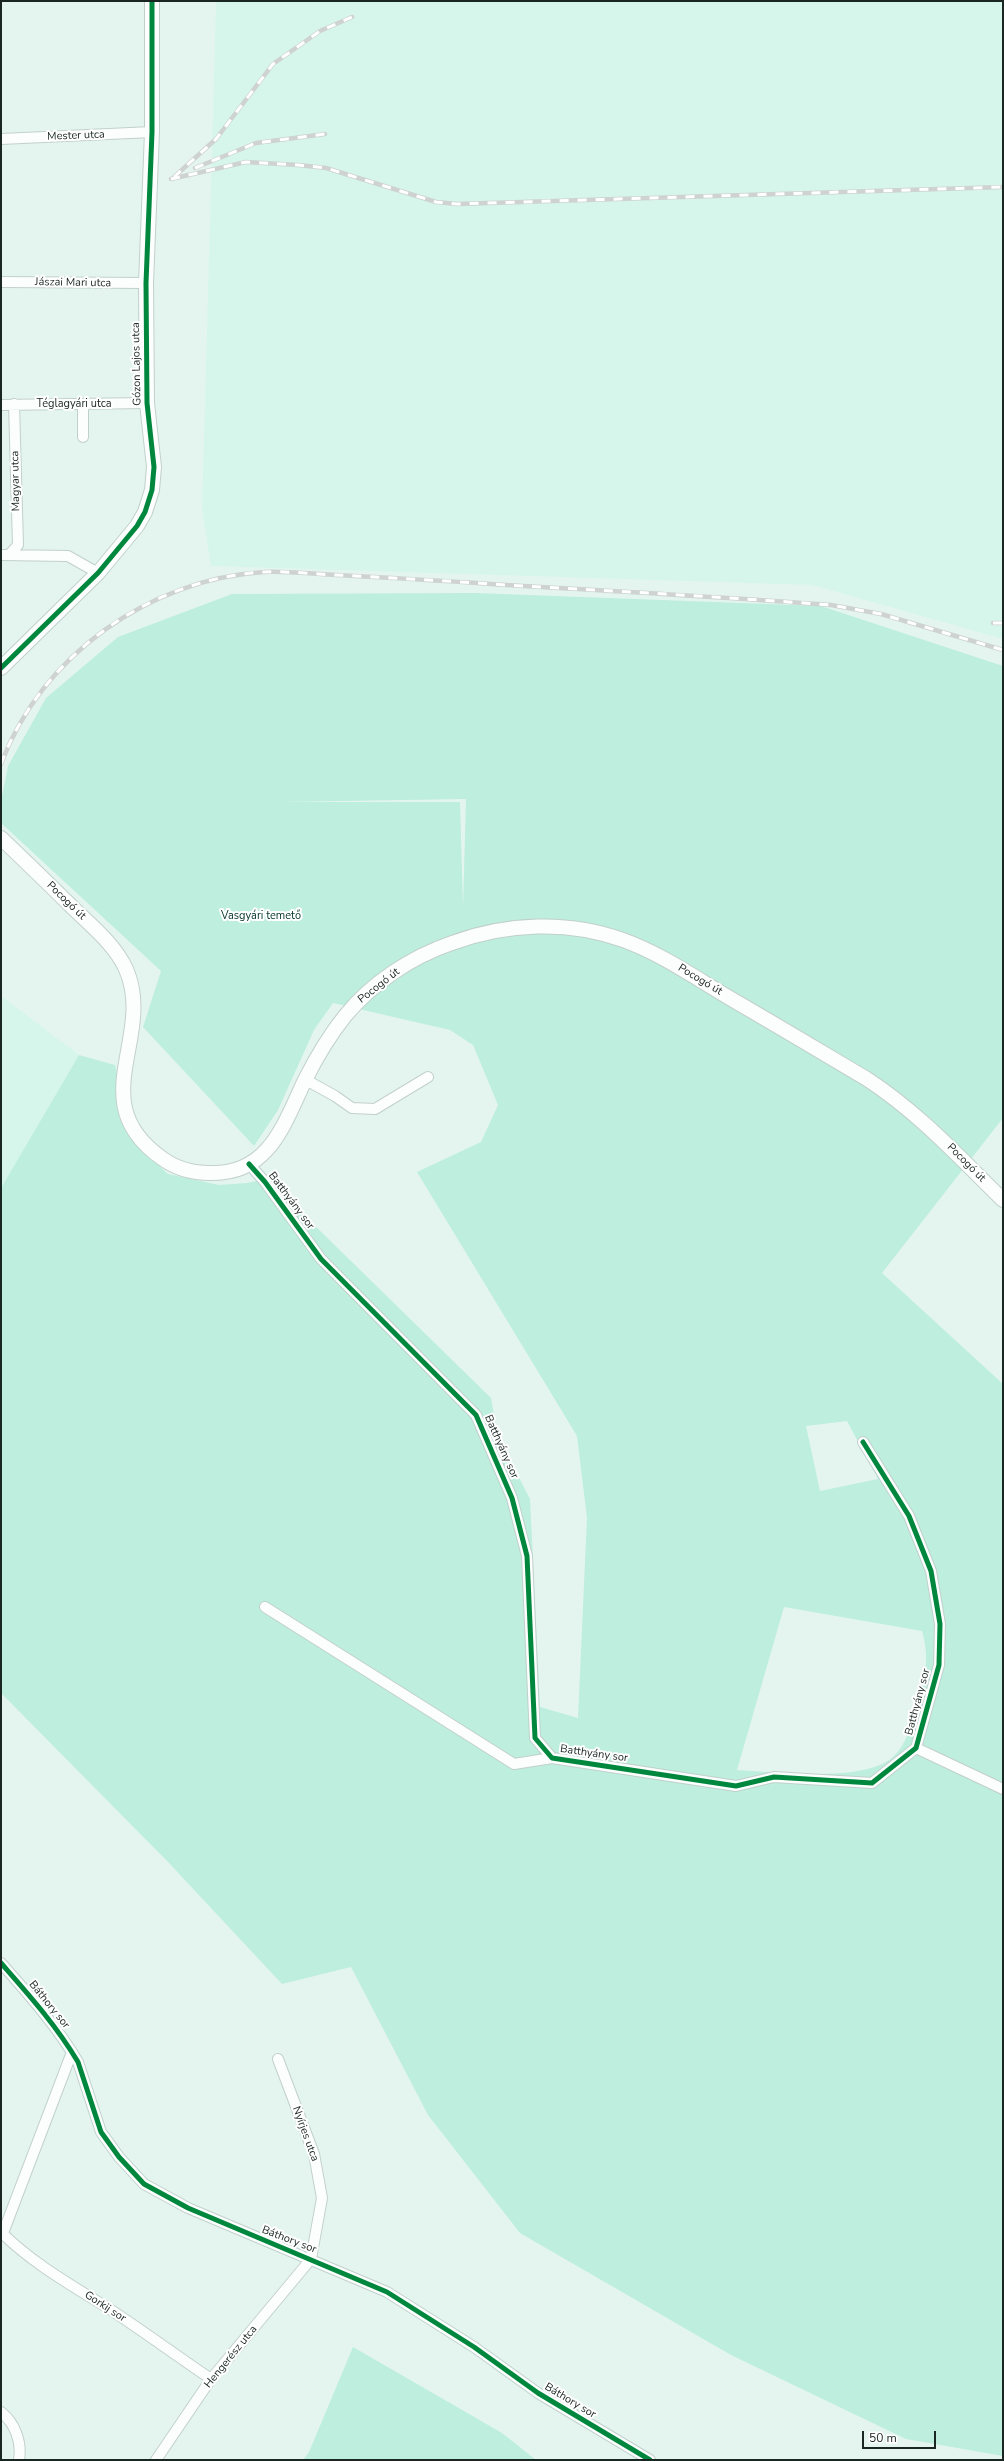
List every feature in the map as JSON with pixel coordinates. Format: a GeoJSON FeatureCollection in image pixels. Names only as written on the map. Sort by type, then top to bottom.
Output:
{"type":"FeatureCollection","features":[{"type":"Feature","properties":{"kind":"main road","name":"Gózon Lajos utca"},"geometry":{"type":"LineString","coordinates":[[1,668],[98,573],[137,526],[147,504],[154,467],[147,404],[146,283],[152,132],[152,1]]}},
{"type":"Feature","properties":{"kind":"main road","name":"Pocogó út"},"geometry":{"type":"LineString","coordinates":[[1,838],[94,928],[124,965],[133,992],[134,1005],[129,1046],[123,1070],[123,1099],[126,1112],[136,1134],[150,1149],[166,1161],[188,1170],[222,1173],[249,1164],[271,1148],[324,1046],[354,1006],[375,986],[418,958],[453,942],[500,929],[531,926],[588,930],[626,941],[662,958],[867,1079],[897,1099],[935,1131],[1003,1200]]}},
{"type":"Feature","properties":{"kind":"street","name":"Mester utca"},"geometry":{"type":"LineString","coordinates":[[1,139],[152,132]]}},
{"type":"Feature","properties":{"kind":"street","name":"Jászai Mari utca"},"geometry":{"type":"LineString","coordinates":[[1,282],[146,283]]}},
{"type":"Feature","properties":{"kind":"street","name":"Magyar utca"},"geometry":{"type":"LineString","coordinates":[[5,555],[18,545],[14,404]]}},
{"type":"Feature","properties":{"kind":"street"},"geometry":{"type":"LineString","coordinates":[[83,404],[83,436]]}},
{"type":"Feature","properties":{"kind":"street","name":"Téglagyári utca"},"geometry":{"type":"LineString","coordinates":[[1,405],[147,404]]}},
{"type":"Feature","properties":{"kind":"street"},"geometry":{"type":"LineString","coordinates":[[5,555],[68,556],[98,573]]}},
{"type":"Feature","properties":{"kind":"street"},"geometry":{"type":"LineString","coordinates":[[306,1080],[352,1108],[375,1109],[428,1077]]}},
{"type":"Feature","properties":{"kind":"street","name":"Batthyány sor"},"geometry":{"type":"LineString","coordinates":[[249,1164],[265,1182],[321,1259],[476,1415],[512,1498],[527,1556],[535,1738],[552,1758]]}},
{"type":"Feature","properties":{"kind":"street","name":"Batthyány sor"},"geometry":{"type":"LineString","coordinates":[[265,1607],[514,1764],[552,1758],[736,1786],[774,1777],[872,1783],[916,1748],[939,1665],[940,1624],[931,1571],[909,1516],[863,1442]]}},
{"type":"Feature","properties":{"kind":"street"},"geometry":{"type":"LineString","coordinates":[[916,1748],[1003,1789]]}},
{"type":"Feature","properties":{"kind":"street","name":"Báthory sor"},"geometry":{"type":"LineString","coordinates":[[1,1963],[53,2022],[78,2062],[101,2132],[119,2157],[144,2184],[224,2224],[387,2292],[474,2347],[538,2393],[650,2460]]}},
{"type":"Feature","properties":{"kind":"street"},"geometry":{"type":"LineString","coordinates":[[2,2233],[72,2052]]}},
{"type":"Feature","properties":{"kind":"street","name":"Nyírjes utca"},"geometry":{"type":"LineString","coordinates":[[278,2059],[314,2154],[321,2191],[322,2198],[311,2259]]}},
{"type":"Feature","properties":{"kind":"street","name":"Gorkij sor"},"geometry":{"type":"LineString","coordinates":[[2,2233],[25,2254],[50,2272],[109,2309],[211,2380]]}},
{"type":"Feature","properties":{"kind":"street","name":"Hengerész utca"},"geometry":{"type":"LineString","coordinates":[[156,2460],[211,2380],[311,2259]]}},
{"type":"Feature","properties":{"kind":"street"},"geometry":{"type":"LineString","coordinates":[[1,2412],[7,2417],[16,2433],[20,2446],[19,2460]]}},
{"type":"Feature","properties":{"kind":"shaded area"},"geometry":{"type":"Polygon","coordinates":[[[216,1],[1003,1],[1003,639],[812,585],[211,566],[202,509],[216,1]]]}},
{"type":"Feature","properties":{"kind":"shaded area"},"geometry":{"type":"Polygon","coordinates":[[[1,996],[79,1055],[1,1188],[1,996]]]}},
{"type":"Feature","properties":{"kind":"green space","name":"Vasgyári temető"},"geometry":{"type":"Polygon","coordinates":[[[475,593],[821,606],[1003,666],[1003,1118],[882,1273],[1003,1384],[1003,2456],[906,2439],[731,2355],[520,2233],[428,2115],[351,1967],[282,1984],[169,1863],[1,1693],[1,1188],[79,1055],[115,1065],[119,1084],[119,1117],[141,1149],[168,1174],[219,1185],[247,1183],[275,1177],[307,1218],[491,1398],[498,1437],[530,1499],[540,1707],[578,1718],[587,1518],[577,1436],[417,1172],[481,1142],[498,1105],[473,1045],[450,1030],[333,1003],[314,1030],[278,1110],[254,1146],[143,1027],[161,971],[1,823],[1,801],[8,766],[46,698],[118,637],[232,594],[475,593]],[[466,799],[280,802],[460,802],[463,908],[466,799]],[[847,1421],[806,1426],[820,1491],[878,1479],[847,1421]],[[784,1607],[737,1770],[795,1774],[841,1773],[862,1770],[880,1765],[893,1757],[902,1746],[908,1733],[922,1686],[926,1668],[926,1650],[922,1631],[784,1607]]]}},
{"type":"Feature","properties":{"kind":"green space"},"geometry":{"type":"Polygon","coordinates":[[[353,2347],[502,2433],[536,2460],[303,2460],[309,2452],[353,2347]]]}},
{"type":"Feature","properties":{"kind":"railway"},"geometry":{"type":"LineString","coordinates":[[174,177],[216,139],[273,64],[320,31],[352,17]]}},
{"type":"Feature","properties":{"kind":"railway"},"geometry":{"type":"LineString","coordinates":[[195,168],[256,143],[325,134]]}},
{"type":"Feature","properties":{"kind":"railway"},"geometry":{"type":"LineString","coordinates":[[171,179],[246,162],[298,165],[326,168],[436,202],[457,204],[1003,187]]}},
{"type":"Feature","properties":{"kind":"railway"},"geometry":{"type":"LineString","coordinates":[[1,764],[19,725],[43,689],[71,658],[104,630],[141,607],[180,590],[221,578],[264,572],[291,572],[831,605],[881,614],[1003,650]]}},
{"type":"Feature","properties":{"kind":"railway"},"geometry":{"type":"LineString","coordinates":[[993,623],[1003,623]]}},
{"type":"Feature","properties":{"kind":"cycle path"},"geometry":{"type":"LineString","coordinates":[[1,668],[98,573],[137,526],[145,512],[152,490],[154,467],[147,403],[146,283],[152,132],[152,1]]}},
{"type":"Feature","properties":{"kind":"cycle path"},"geometry":{"type":"LineString","coordinates":[[249,1164],[265,1182],[321,1259],[476,1415],[512,1498],[527,1556],[535,1738],[552,1758],[736,1786],[774,1777],[872,1783],[916,1748],[939,1665],[940,1624],[931,1571],[909,1516],[863,1442]]}},
{"type":"Feature","properties":{"kind":"cycle path"},"geometry":{"type":"LineString","coordinates":[[1,1963],[42,2011],[70,2048],[78,2062],[101,2132],[119,2157],[144,2184],[188,2208],[387,2292],[474,2347],[538,2393],[650,2460]]}}]}
